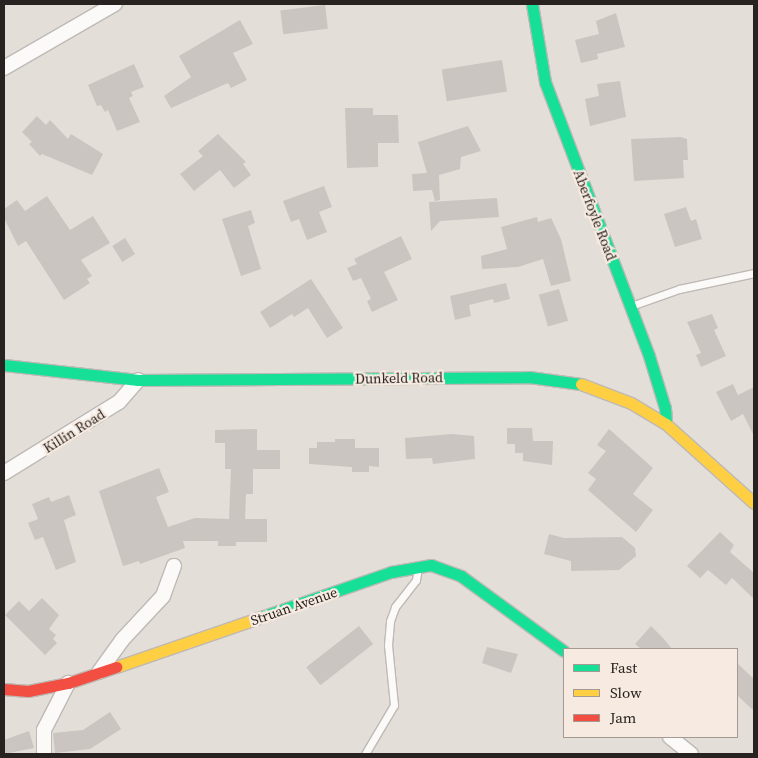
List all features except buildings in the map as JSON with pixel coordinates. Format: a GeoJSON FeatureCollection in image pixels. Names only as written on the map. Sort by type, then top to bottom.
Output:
{"type":"FeatureCollection","features":[{"type":"Feature","properties":{"kind":"street"},"geometry":{"type":"LineString","coordinates":[[4,68],[115,4]]}},
{"type":"Feature","properties":{"kind":"street","name":"Aberfoyle Road"},"geometry":{"type":"LineString","coordinates":[[532,4],[549,95],[631,306],[657,381],[666,424]]}},
{"type":"Feature","properties":{"kind":"street","name":"Dunkeld Road"},"geometry":{"type":"LineString","coordinates":[[4,366],[138,380],[529,377],[590,386],[631,403],[666,424],[754,503]]}},
{"type":"Feature","properties":{"kind":"street","name":"Killin Road"},"geometry":{"type":"LineString","coordinates":[[4,473],[119,402],[138,380]]}},
{"type":"Feature","properties":{"kind":"street","name":"Struan Avenue"},"geometry":{"type":"LineString","coordinates":[[4,689],[28,691],[68,684],[391,572],[419,565],[432,565],[461,576],[563,650]]}},
{"type":"Feature","properties":{"kind":"street"},"geometry":{"type":"LineString","coordinates":[[97,675],[122,640],[163,596],[174,566]]}},
{"type":"Feature","properties":{"kind":"street"},"geometry":{"type":"LineString","coordinates":[[44,752],[44,730],[68,684]]}},
{"type":"Feature","properties":{"kind":"street"},"geometry":{"type":"LineString","coordinates":[[671,738],[691,754]]}},
{"type":"Feature","properties":{"kind":"lane"},"geometry":{"type":"LineString","coordinates":[[631,306],[679,289],[754,274]]}},
{"type":"Feature","properties":{"kind":"lane"},"geometry":{"type":"LineString","coordinates":[[365,754],[394,705],[388,645],[390,621],[394,607],[416,580],[419,565]]}},
{"type":"Feature","properties":{"kind":"traffic: fast"},"geometry":{"type":"LineString","coordinates":[[532,4],[545,82],[649,356],[665,408],[666,424]]}},
{"type":"Feature","properties":{"kind":"traffic: fast"},"geometry":{"type":"LineString","coordinates":[[4,365],[138,380],[529,377],[581,384]]}},
{"type":"Feature","properties":{"kind":"traffic: fast"},"geometry":{"type":"LineString","coordinates":[[261,617],[391,572],[431,565],[461,576],[563,650]]}},
{"type":"Feature","properties":{"kind":"traffic: slow"},"geometry":{"type":"LineString","coordinates":[[581,384],[631,403],[666,424],[754,503]]}},
{"type":"Feature","properties":{"kind":"traffic: slow"},"geometry":{"type":"LineString","coordinates":[[116,667],[261,617]]}},
{"type":"Feature","properties":{"kind":"traffic: jam"},"geometry":{"type":"LineString","coordinates":[[4,689],[28,691],[68,683],[116,667]]}}]}
